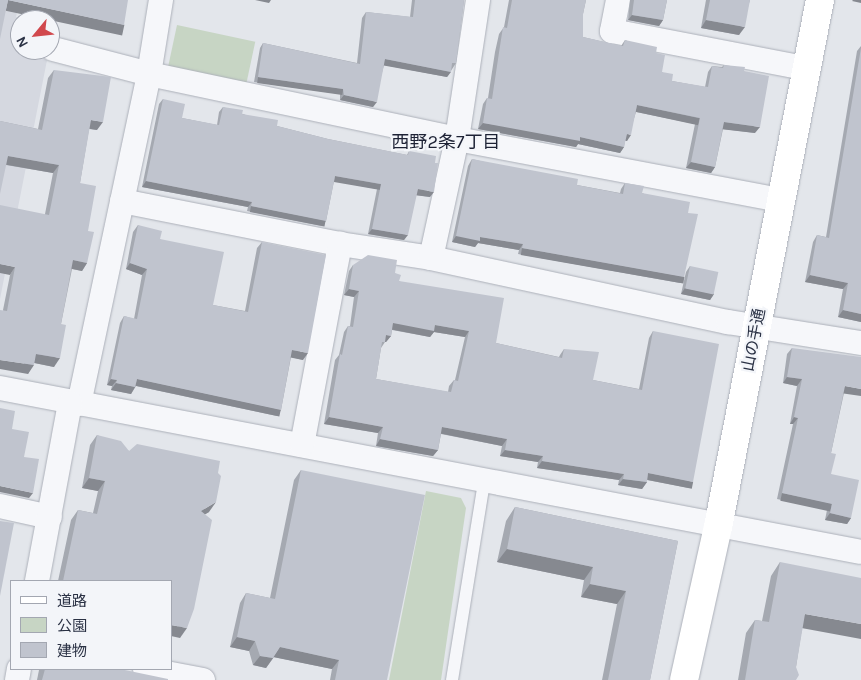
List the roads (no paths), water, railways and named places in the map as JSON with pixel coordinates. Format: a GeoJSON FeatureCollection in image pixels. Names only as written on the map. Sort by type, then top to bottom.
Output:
{"type":"FeatureCollection","features":[{"type":"Feature","properties":{"kind":"main road","name":"山の手通"},"geometry":{"type":"LineString","coordinates":[[684,680],[718,527],[805,68],[820,0]]}},
{"type":"Feature","properties":{"kind":"street"},"geometry":{"type":"LineString","coordinates":[[37,580],[74,403],[122,200],[149,74],[161,0]]}},
{"type":"Feature","properties":{"kind":"street"},"geometry":{"type":"LineString","coordinates":[[432,258],[457,139],[478,0]]}},
{"type":"Feature","properties":{"kind":"street"},"geometry":{"type":"LineString","coordinates":[[618,0],[612,31],[805,68]]}},
{"type":"Feature","properties":{"kind":"street"},"geometry":{"type":"LineString","coordinates":[[60,51],[149,74],[457,139],[781,200]]}},
{"type":"Feature","properties":{"kind":"street"},"geometry":{"type":"LineString","coordinates":[[122,200],[340,244],[432,258],[756,327],[861,344]]}},
{"type":"Feature","properties":{"kind":"street"},"geometry":{"type":"LineString","coordinates":[[302,445],[340,244]]}},
{"type":"Feature","properties":{"kind":"street"},"geometry":{"type":"LineString","coordinates":[[0,388],[718,527],[861,552]]}},
{"type":"Feature","properties":{"kind":"street"},"geometry":{"type":"LineString","coordinates":[[0,506],[50,517]]}},
{"type":"Feature","properties":{"kind":"street"},"geometry":{"type":"LineString","coordinates":[[150,670],[203,680]]}},
{"type":"Feature","properties":{"kind":"lane"},"geometry":{"type":"LineString","coordinates":[[452,680],[484,482]]}},
{"type":"Feature","properties":{"kind":"district","name":"西野2条7丁目"},"geometry":{"type":"Point","coordinates":[446,142]}}]}
